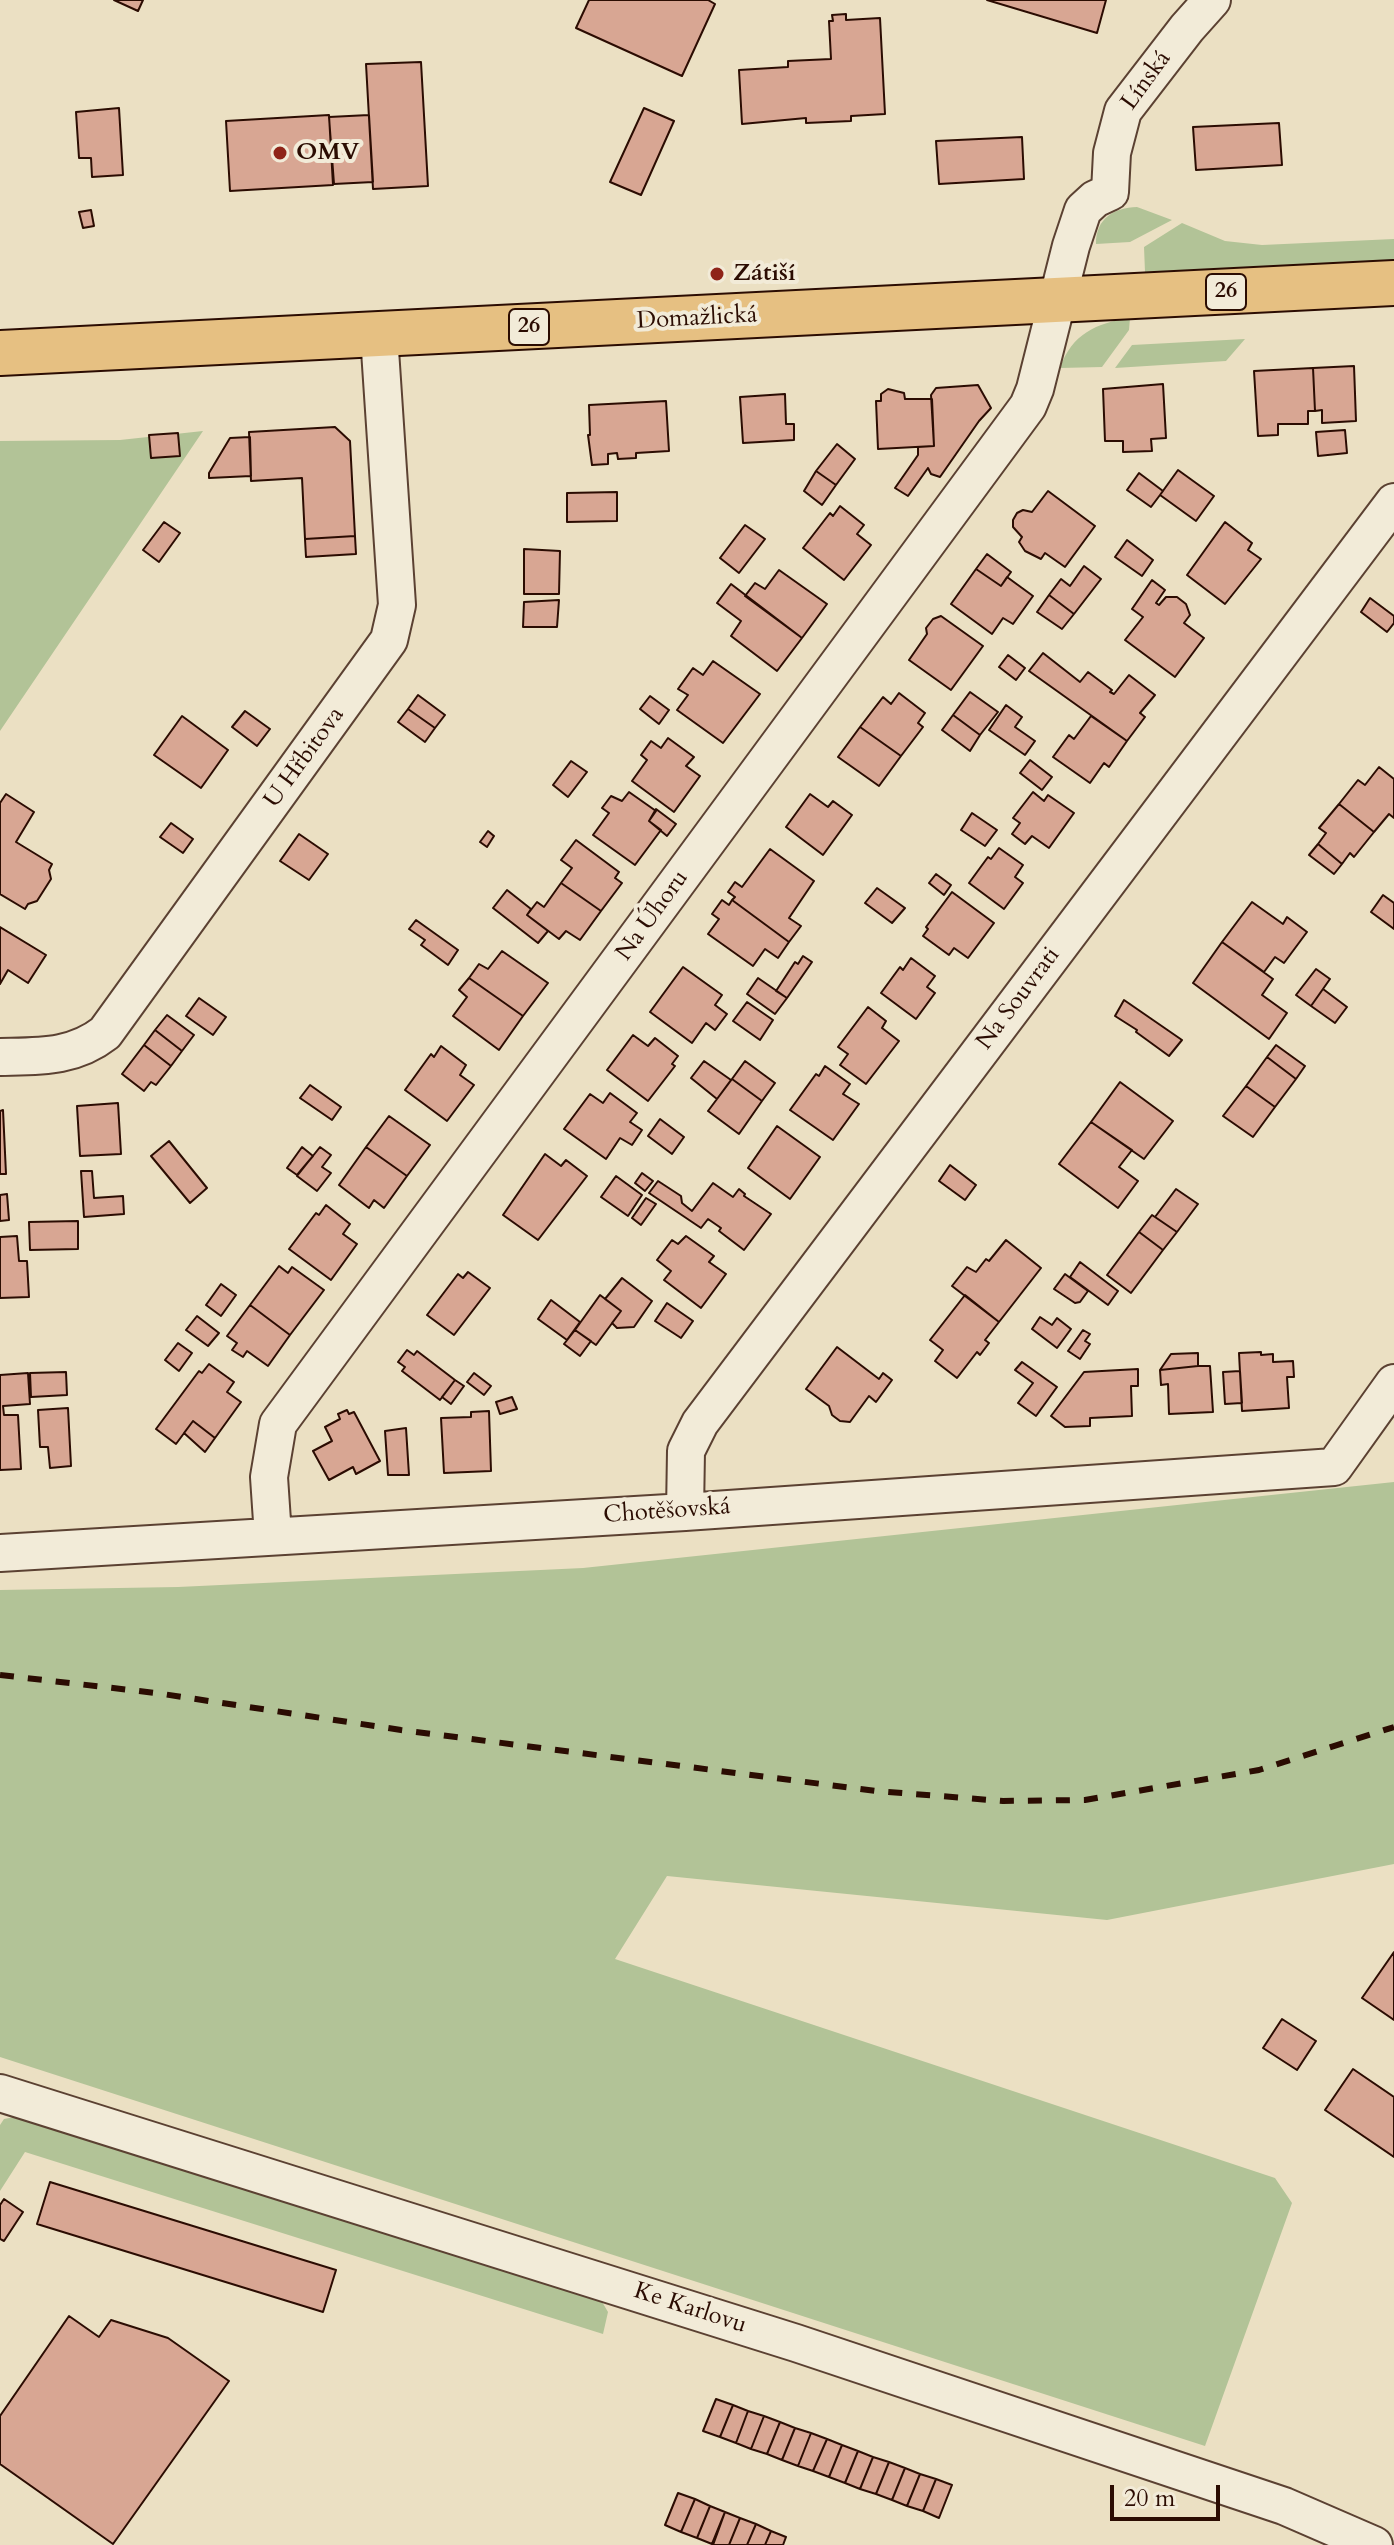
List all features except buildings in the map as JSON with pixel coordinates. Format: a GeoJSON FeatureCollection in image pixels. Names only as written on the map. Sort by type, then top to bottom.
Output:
{"type":"FeatureCollection","features":[{"type":"Feature","properties":{"kind":"main road","name":"Domažlická"},"geometry":{"type":"LineString","coordinates":[[0,353],[1394,283]]}},
{"type":"Feature","properties":{"kind":"street","name":"Línská"},"geometry":{"type":"LineString","coordinates":[[1059,300],[1083,210],[1095,199],[1110,192],[1112,153],[1123,111],[1212,0]]}},
{"type":"Feature","properties":{"kind":"street","name":"Na Úhoru"},"geometry":{"type":"LineString","coordinates":[[273,1536],[269,1477],[271,1449],[278,1424],[1017,424],[1035,389],[1059,300]]}},
{"type":"Feature","properties":{"kind":"street","name":"U Hřbitova"},"geometry":{"type":"LineString","coordinates":[[0,1057],[51,1056],[75,1051],[105,1033],[389,640],[397,605],[379,335]]}},
{"type":"Feature","properties":{"kind":"street","name":"Na Souvrati"},"geometry":{"type":"LineString","coordinates":[[685,1512],[686,1451],[700,1423],[1394,502]]}},
{"type":"Feature","properties":{"kind":"street","name":"Chotěšovská"},"geometry":{"type":"LineString","coordinates":[[0,1553],[685,1512],[1334,1467],[1394,1383]]}},
{"type":"Feature","properties":{"kind":"street","name":"Ke Karlovu"},"geometry":{"type":"LineString","coordinates":[[0,2093],[796,2343],[1284,2506],[1374,2545]]}},
{"type":"Feature","properties":{"kind":"green space"},"geometry":{"type":"Polygon","coordinates":[[[1137,207],[1172,220],[1130,242],[1096,244],[1099,227],[1108,216],[1137,207]]]}},
{"type":"Feature","properties":{"kind":"green space"},"geometry":{"type":"Polygon","coordinates":[[[1182,223],[1225,241],[1262,245],[1394,239],[1394,260],[1145,272],[1144,247],[1182,223]]]}},
{"type":"Feature","properties":{"kind":"green space"},"geometry":{"type":"Polygon","coordinates":[[[1130,318],[1129,330],[1102,367],[1060,368],[1071,347],[1087,332],[1106,323],[1130,318]]]}},
{"type":"Feature","properties":{"kind":"green space"},"geometry":{"type":"Polygon","coordinates":[[[1245,339],[1226,361],[1115,368],[1132,345],[1245,339]]]}},
{"type":"Feature","properties":{"kind":"green space"},"geometry":{"type":"Polygon","coordinates":[[[203,431],[0,731],[0,441],[120,440],[203,431]]]}},
{"type":"Feature","properties":{"kind":"green space"},"geometry":{"type":"Polygon","coordinates":[[[1394,1482],[1394,1864],[1107,1920],[667,1876],[615,1959],[1275,2178],[1292,2203],[1205,2446],[0,2057],[0,1590],[178,1587],[583,1568],[1394,1482]]]}},
{"type":"Feature","properties":{"kind":"green space"},"geometry":{"type":"Polygon","coordinates":[[[20,2116],[598,2295],[608,2312],[603,2334],[25,2152],[0,2191],[0,2125],[4,2119],[20,2116]]]}},
{"type":"Feature","properties":{"kind":"railway"},"geometry":{"type":"LineString","coordinates":[[0,1675],[156,1693],[401,1730],[876,1791],[1003,1801],[1085,1800],[1259,1770],[1394,1727]]}},
{"type":"Feature","properties":{"kind":"place","name":"OMV"},"geometry":{"type":"Point","coordinates":[280,153]}},
{"type":"Feature","properties":{"kind":"place","name":"Zátiší"},"geometry":{"type":"Point","coordinates":[717,274]}}]}
